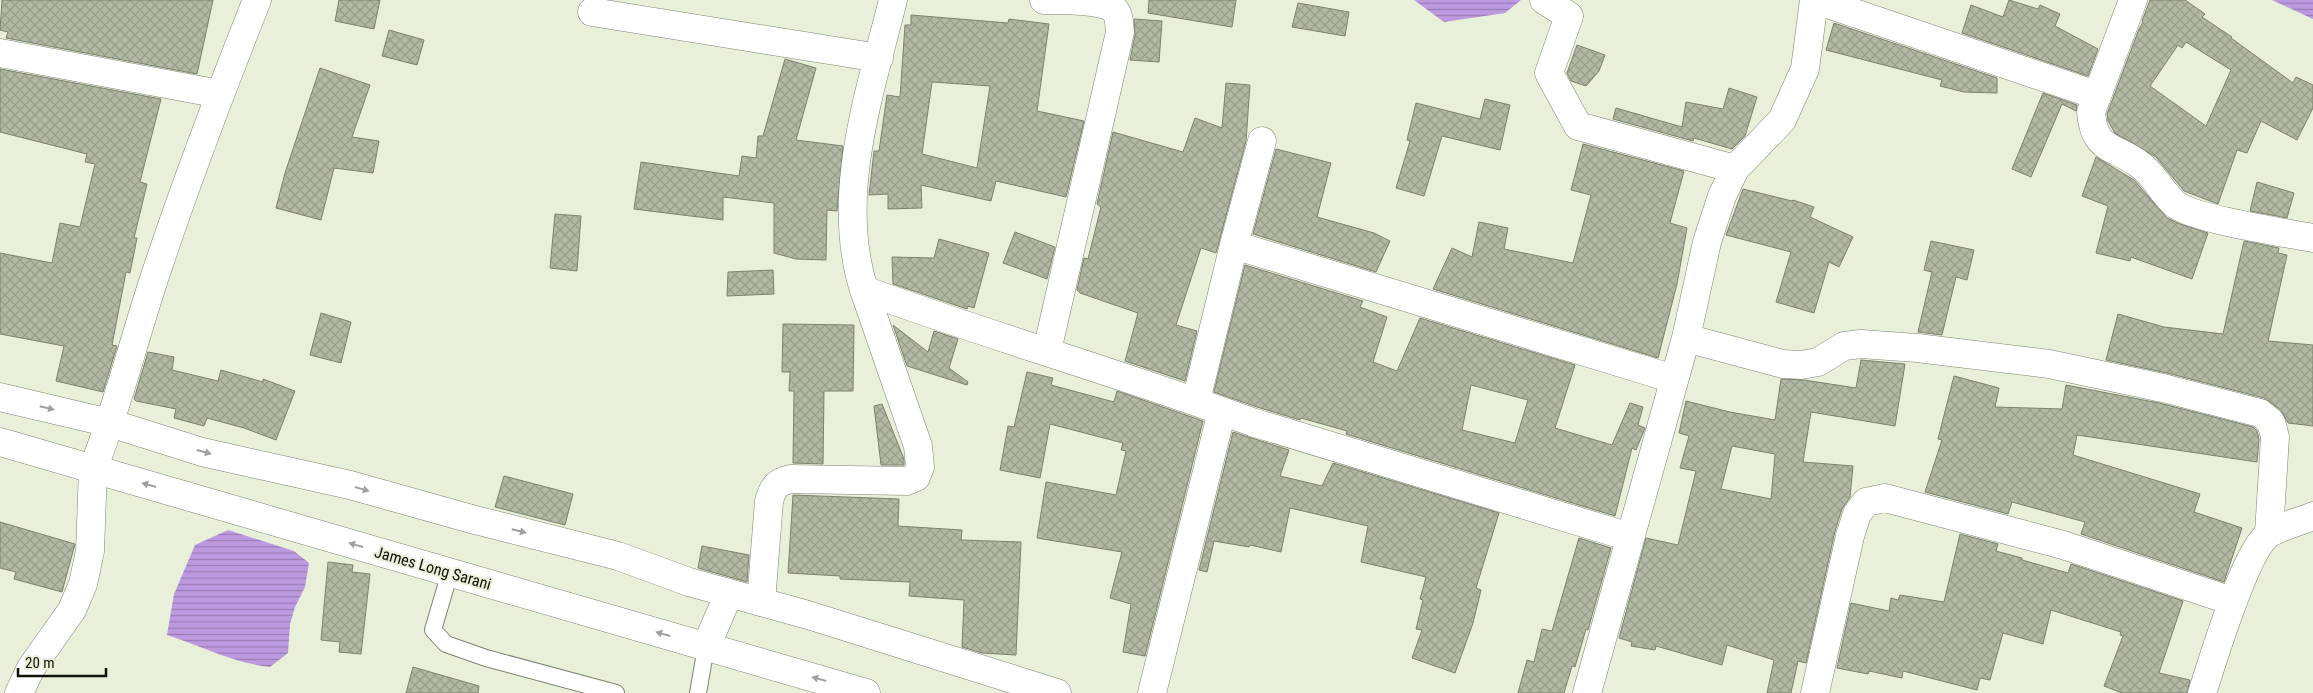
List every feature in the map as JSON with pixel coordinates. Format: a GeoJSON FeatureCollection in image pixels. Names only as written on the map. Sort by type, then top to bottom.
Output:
{"type":"FeatureCollection","features":[{"type":"Feature","properties":{"kind":"street"},"geometry":{"type":"LineString","coordinates":[[19,693],[31,668],[72,610],[83,584],[90,551],[93,469],[110,422],[158,267],[220,94],[257,0]]}},
{"type":"Feature","properties":{"kind":"street"},"geometry":{"type":"LineString","coordinates":[[761,602],[769,501],[773,488],[780,482],[791,479],[907,481],[916,477],[920,467],[918,446],[855,263],[853,201],[858,142],[893,0]]}},
{"type":"Feature","properties":{"kind":"street"},"geometry":{"type":"LineString","coordinates":[[1044,0],[1098,2],[1113,8],[1119,18],[1120,32],[1047,351]]}},
{"type":"Feature","properties":{"kind":"street"},"geometry":{"type":"LineString","coordinates":[[1544,0],[1569,16],[1549,72],[1578,126],[1735,169]]}},
{"type":"Feature","properties":{"kind":"street"},"geometry":{"type":"LineString","coordinates":[[1587,693],[1686,338],[1707,242],[1722,196],[1735,169],[1782,120],[1805,69],[1815,0],[2096,95]]}},
{"type":"Feature","properties":{"kind":"street"},"geometry":{"type":"LineString","coordinates":[[2133,0],[2091,112],[2092,128],[2100,142],[2139,164],[2154,176],[2176,205],[2197,213],[2237,223],[2313,238]]}},
{"type":"Feature","properties":{"kind":"street"},"geometry":{"type":"LineString","coordinates":[[592,12],[879,58]]}},
{"type":"Feature","properties":{"kind":"street"},"geometry":{"type":"LineString","coordinates":[[0,53],[220,94]]}},
{"type":"Feature","properties":{"kind":"street"},"geometry":{"type":"LineString","coordinates":[[1196,401],[1234,245],[1262,141]]}},
{"type":"Feature","properties":{"kind":"street"},"geometry":{"type":"LineString","coordinates":[[1234,245],[1674,379]]}},
{"type":"Feature","properties":{"kind":"street"},"geometry":{"type":"LineString","coordinates":[[864,290],[932,315],[1196,401],[1252,422],[1630,537]]}},
{"type":"Feature","properties":{"kind":"street"},"geometry":{"type":"LineString","coordinates":[[1686,338],[1783,364],[1801,365],[1818,362],[1844,346],[1861,344],[2049,364],[2163,388],[2260,413],[2271,422],[2275,437],[2269,533]]}},
{"type":"Feature","properties":{"kind":"street"},"geometry":{"type":"LineString","coordinates":[[0,397],[110,422],[202,452],[350,485],[475,520],[618,556],[689,582],[761,602],[1057,693]]}},
{"type":"Feature","properties":{"kind":"street"},"geometry":{"type":"LineString","coordinates":[[1152,693],[1222,411]]}},
{"type":"Feature","properties":{"kind":"street","name":"James Long Sarani"},"geometry":{"type":"LineString","coordinates":[[0,442],[866,693]]}},
{"type":"Feature","properties":{"kind":"street"},"geometry":{"type":"LineString","coordinates":[[1815,693],[1850,536],[1857,514],[1866,502],[1885,498],[2063,546],[2232,601]]}},
{"type":"Feature","properties":{"kind":"street"},"geometry":{"type":"LineString","coordinates":[[2202,693],[2232,601],[2257,546],[2269,533],[2313,516]]}},
{"type":"Feature","properties":{"kind":"street"},"geometry":{"type":"LineString","coordinates":[[706,646],[729,593]]}},
{"type":"Feature","properties":{"kind":"lane"},"geometry":{"type":"LineString","coordinates":[[450,572],[433,630],[446,644],[486,658],[616,693]]}},
{"type":"Feature","properties":{"kind":"lane"},"geometry":{"type":"LineString","coordinates":[[698,693],[706,646]]}},
{"type":"Feature","properties":{"kind":"shaded area"},"geometry":{"type":"Polygon","coordinates":[[[1414,0],[1521,0],[1505,13],[1444,22],[1414,0]]]}},
{"type":"Feature","properties":{"kind":"shaded area"},"geometry":{"type":"Polygon","coordinates":[[[2272,0],[2313,0],[2313,19],[2272,0]]]}},
{"type":"Feature","properties":{"kind":"shaded area"},"geometry":{"type":"Polygon","coordinates":[[[228,530],[294,551],[309,563],[305,587],[295,607],[290,624],[288,653],[270,667],[231,658],[167,635],[174,594],[195,545],[228,530]]]}},
{"type":"Feature","properties":{"kind":"building"},"geometry":{"type":"Polygon","coordinates":[[[2,0],[213,0],[197,74],[6,38],[8,32],[0,30],[2,0]]]}},
{"type":"Feature","properties":{"kind":"building"},"geometry":{"type":"Polygon","coordinates":[[[339,0],[380,0],[374,29],[335,21],[339,0]]]}},
{"type":"Feature","properties":{"kind":"building"},"geometry":{"type":"Polygon","coordinates":[[[1149,0],[1236,0],[1232,27],[1148,13],[1149,0]]]}},
{"type":"Feature","properties":{"kind":"building"},"geometry":{"type":"Polygon","coordinates":[[[2009,0],[2038,9],[2040,5],[2060,14],[2055,26],[2098,49],[2088,76],[1962,33],[1971,5],[2003,17],[2009,0]]]}},
{"type":"Feature","properties":{"kind":"building"},"geometry":{"type":"Polygon","coordinates":[[[2150,0],[2185,0],[2205,14],[2202,17],[2293,83],[2296,77],[2313,85],[2313,108],[2297,140],[2261,121],[2247,153],[2237,150],[2218,204],[2184,191],[2156,157],[2115,133],[2108,121],[2107,114],[2150,0]],[[2186,42],[2182,48],[2178,45],[2150,86],[2206,126],[2231,70],[2186,42]]]}},
{"type":"Feature","properties":{"kind":"building"},"geometry":{"type":"Polygon","coordinates":[[[1298,3],[1349,12],[1345,36],[1292,27],[1298,3]]]}},
{"type":"Feature","properties":{"kind":"building"},"geometry":{"type":"Polygon","coordinates":[[[911,15],[1008,23],[1009,19],[1049,24],[1037,111],[1084,121],[1066,197],[996,181],[991,201],[921,185],[922,208],[888,209],[888,194],[869,195],[874,151],[879,151],[887,95],[900,97],[905,25],[911,25],[911,15]],[[932,82],[922,154],[977,168],[990,86],[932,82]]]}},
{"type":"Feature","properties":{"kind":"building"},"geometry":{"type":"Polygon","coordinates":[[[1134,19],[1162,21],[1159,62],[1130,60],[1135,35],[1134,19]]]}},
{"type":"Feature","properties":{"kind":"building"},"geometry":{"type":"Polygon","coordinates":[[[1834,23],[1997,78],[1997,93],[1964,92],[1940,86],[1942,80],[1826,50],[1834,23]]]}},
{"type":"Feature","properties":{"kind":"building"},"geometry":{"type":"Polygon","coordinates":[[[389,30],[424,40],[417,65],[382,56],[389,30]]]}},
{"type":"Feature","properties":{"kind":"building"},"geometry":{"type":"Polygon","coordinates":[[[1577,45],[1605,55],[1599,71],[1586,86],[1571,81],[1567,73],[1577,45]]]}},
{"type":"Feature","properties":{"kind":"building"},"geometry":{"type":"Polygon","coordinates":[[[785,59],[816,68],[796,140],[843,146],[837,211],[827,210],[826,260],[796,259],[774,253],[774,203],[723,197],[723,220],[634,209],[641,162],[739,176],[742,156],[756,158],[758,136],[763,136],[785,59]]]}},
{"type":"Feature","properties":{"kind":"building"},"geometry":{"type":"Polygon","coordinates":[[[320,68],[370,85],[352,137],[379,141],[373,173],[334,168],[321,220],[276,208],[285,173],[320,68]]]}},
{"type":"Feature","properties":{"kind":"building"},"geometry":{"type":"Polygon","coordinates":[[[0,69],[161,99],[140,182],[147,184],[134,238],[137,238],[130,273],[126,272],[112,345],[117,346],[103,392],[56,381],[64,346],[0,334],[0,253],[52,263],[60,223],[80,227],[95,164],[85,162],[87,154],[0,132],[0,69]]]}},
{"type":"Feature","properties":{"kind":"building"},"geometry":{"type":"Polygon","coordinates":[[[1226,83],[1250,85],[1246,141],[1216,253],[1201,248],[1176,325],[1197,331],[1185,381],[1125,361],[1138,313],[1080,293],[1077,290],[1084,258],[1088,259],[1101,207],[1097,204],[1113,132],[1183,152],[1195,118],[1222,128],[1226,83]]]}},
{"type":"Feature","properties":{"kind":"building"},"geometry":{"type":"Polygon","coordinates":[[[1729,88],[1757,97],[1745,136],[1732,149],[1694,138],[1693,141],[1613,119],[1616,108],[1682,127],[1686,102],[1723,109],[1729,88]]]}},
{"type":"Feature","properties":{"kind":"building"},"geometry":{"type":"Polygon","coordinates":[[[2043,93],[2077,105],[2076,111],[2062,104],[2031,177],[2012,169],[2043,93]]]}},
{"type":"Feature","properties":{"kind":"building"},"geometry":{"type":"Polygon","coordinates":[[[1485,99],[1510,105],[1500,150],[1442,136],[1424,196],[1396,188],[1410,141],[1407,140],[1416,103],[1480,119],[1485,99]]]}},
{"type":"Feature","properties":{"kind":"building"},"geometry":{"type":"Polygon","coordinates":[[[1583,144],[1684,171],[1670,223],[1687,228],[1677,284],[1658,358],[1433,289],[1452,248],[1472,257],[1479,222],[1508,228],[1504,249],[1573,263],[1591,195],[1571,190],[1583,144]]]}},
{"type":"Feature","properties":{"kind":"building"},"geometry":{"type":"Polygon","coordinates":[[[1276,149],[1331,163],[1317,217],[1374,233],[1390,241],[1376,272],[1253,234],[1276,149]]]}},
{"type":"Feature","properties":{"kind":"building"},"geometry":{"type":"Polygon","coordinates":[[[2096,157],[2134,180],[2167,218],[2208,233],[2192,279],[2131,257],[2130,261],[2096,253],[2108,206],[2082,196],[2096,157]]]}},
{"type":"Feature","properties":{"kind":"building"},"geometry":{"type":"Polygon","coordinates":[[[2257,182],[2294,193],[2287,218],[2250,211],[2257,182]]]}},
{"type":"Feature","properties":{"kind":"building"},"geometry":{"type":"Polygon","coordinates":[[[1743,189],[1793,200],[1814,207],[1810,217],[1853,237],[1839,267],[1829,262],[1814,313],[1776,302],[1791,252],[1726,235],[1743,189]]]}},
{"type":"Feature","properties":{"kind":"building"},"geometry":{"type":"Polygon","coordinates":[[[555,214],[581,216],[577,271],[550,268],[555,214]]]}},
{"type":"Feature","properties":{"kind":"building"},"geometry":{"type":"Polygon","coordinates":[[[1015,232],[1055,247],[1047,279],[1003,263],[1015,232]]]}},
{"type":"Feature","properties":{"kind":"building"},"geometry":{"type":"Polygon","coordinates":[[[939,239],[989,253],[974,308],[968,306],[967,309],[893,284],[892,257],[934,258],[939,239]]]}},
{"type":"Feature","properties":{"kind":"building"},"geometry":{"type":"Polygon","coordinates":[[[1931,241],[1974,250],[1967,280],[1956,277],[1942,335],[1918,332],[1932,272],[1924,270],[1931,241]]]}},
{"type":"Feature","properties":{"kind":"building"},"geometry":{"type":"Polygon","coordinates":[[[2244,241],[2279,248],[2278,253],[2287,255],[2268,341],[2313,345],[2313,426],[2288,423],[2281,410],[2264,398],[2167,373],[2106,360],[2118,314],[2164,327],[2223,334],[2244,241]]]}},
{"type":"Feature","properties":{"kind":"building"},"geometry":{"type":"Polygon","coordinates":[[[1245,265],[1363,301],[1360,307],[1387,317],[1373,362],[1397,371],[1420,318],[1575,365],[1555,428],[1612,445],[1630,403],[1643,407],[1638,425],[1645,428],[1636,450],[1632,448],[1615,516],[1346,434],[1347,431],[1301,418],[1300,420],[1214,392],[1245,265]],[[1471,385],[1462,430],[1515,443],[1528,400],[1471,385]]]}},
{"type":"Feature","properties":{"kind":"building"},"geometry":{"type":"Polygon","coordinates":[[[773,270],[774,294],[727,296],[728,272],[773,270]]]}},
{"type":"Feature","properties":{"kind":"building"},"geometry":{"type":"Polygon","coordinates":[[[321,313],[351,322],[341,363],[310,355],[321,313]]]}},
{"type":"Feature","properties":{"kind":"building"},"geometry":{"type":"Polygon","coordinates":[[[783,324],[854,325],[853,391],[824,391],[823,464],[793,463],[794,391],[789,391],[790,372],[782,372],[783,324]]]}},
{"type":"Feature","properties":{"kind":"building"},"geometry":{"type":"Polygon","coordinates":[[[893,325],[928,352],[934,331],[958,339],[949,368],[968,382],[967,385],[907,366],[893,325]]]}},
{"type":"Feature","properties":{"kind":"building"},"geometry":{"type":"Polygon","coordinates":[[[148,352],[174,357],[172,370],[218,381],[221,370],[263,382],[263,379],[295,391],[276,440],[244,428],[207,418],[204,426],[174,418],[176,409],[136,401],[134,399],[148,352]]]}},
{"type":"Feature","properties":{"kind":"building"},"geometry":{"type":"Polygon","coordinates":[[[1861,360],[1905,364],[1895,426],[1811,412],[1803,462],[1853,466],[1850,497],[1842,509],[1835,531],[1806,663],[1798,661],[1791,693],[1767,693],[1774,660],[1727,645],[1722,665],[1656,646],[1655,650],[1631,646],[1632,642],[1619,638],[1646,538],[1678,545],[1696,471],[1680,468],[1689,436],[1679,433],[1686,401],[1730,412],[1775,420],[1781,379],[1804,380],[1856,388],[1861,360]],[[1732,446],[1721,489],[1771,499],[1775,454],[1732,446]]]}},
{"type":"Feature","properties":{"kind":"building"},"geometry":{"type":"Polygon","coordinates":[[[1027,372],[1053,378],[1051,385],[1114,402],[1117,391],[1203,421],[1145,656],[1123,652],[1131,604],[1110,598],[1122,552],[1037,538],[1046,482],[1116,495],[1126,451],[1121,450],[1123,443],[1050,424],[1040,478],[1000,470],[1008,426],[1014,427],[1027,372]]]}},
{"type":"Feature","properties":{"kind":"building"},"geometry":{"type":"Polygon","coordinates":[[[1954,376],[1999,388],[1995,407],[2062,409],[2066,385],[2159,403],[2253,427],[2257,431],[2259,439],[2257,462],[2077,435],[2073,455],[2200,494],[2194,512],[2242,528],[2224,582],[2081,534],[2085,522],[2012,502],[2008,514],[1925,492],[1942,440],[1938,439],[1954,376]]]}},
{"type":"Feature","properties":{"kind":"building"},"geometry":{"type":"Polygon","coordinates":[[[882,404],[904,459],[904,465],[881,465],[874,406],[882,404]]]}},
{"type":"Feature","properties":{"kind":"building"},"geometry":{"type":"Polygon","coordinates":[[[1233,432],[1289,450],[1280,476],[1322,486],[1333,463],[1499,513],[1476,588],[1481,590],[1473,623],[1455,673],[1412,658],[1422,630],[1416,629],[1423,600],[1420,599],[1426,577],[1361,562],[1368,526],[1290,508],[1281,552],[1250,545],[1249,547],[1214,541],[1207,572],[1199,570],[1233,432]]]}},
{"type":"Feature","properties":{"kind":"building"},"geometry":{"type":"Polygon","coordinates":[[[504,476],[573,494],[565,525],[495,507],[504,476]]]}},
{"type":"Feature","properties":{"kind":"building"},"geometry":{"type":"Polygon","coordinates":[[[793,495],[899,499],[898,526],[962,530],[961,540],[1021,542],[1016,655],[982,653],[962,647],[964,600],[909,596],[910,582],[840,579],[840,576],[788,573],[793,495]]]}},
{"type":"Feature","properties":{"kind":"building"},"geometry":{"type":"Polygon","coordinates":[[[0,522],[75,544],[62,592],[14,579],[16,572],[0,568],[0,522]]]}},
{"type":"Feature","properties":{"kind":"building"},"geometry":{"type":"Polygon","coordinates":[[[1960,534],[1998,544],[1996,551],[2022,558],[2022,560],[2068,573],[2071,564],[2183,601],[2159,673],[2190,680],[2187,693],[2122,693],[2104,686],[2123,636],[2120,635],[2121,632],[2051,610],[2043,644],[2003,633],[1990,680],[1980,678],[1977,690],[1903,671],[1902,678],[1869,671],[1868,674],[1837,668],[1851,603],[1889,611],[1891,598],[1898,600],[1900,595],[1944,602],[1960,534]]]}},
{"type":"Feature","properties":{"kind":"building"},"geometry":{"type":"Polygon","coordinates":[[[1579,538],[1611,548],[1588,630],[1586,629],[1575,667],[1572,666],[1564,693],[1518,693],[1527,660],[1534,662],[1542,629],[1552,631],[1579,538]]]}},
{"type":"Feature","properties":{"kind":"building"},"geometry":{"type":"Polygon","coordinates":[[[702,546],[749,555],[747,582],[698,568],[702,546]]]}},
{"type":"Feature","properties":{"kind":"building"},"geometry":{"type":"Polygon","coordinates":[[[328,562],[353,565],[352,572],[370,574],[361,654],[339,652],[340,642],[321,640],[328,562]]]}},
{"type":"Feature","properties":{"kind":"building"},"geometry":{"type":"Polygon","coordinates":[[[413,667],[479,686],[478,693],[406,693],[413,667]]]}}]}
